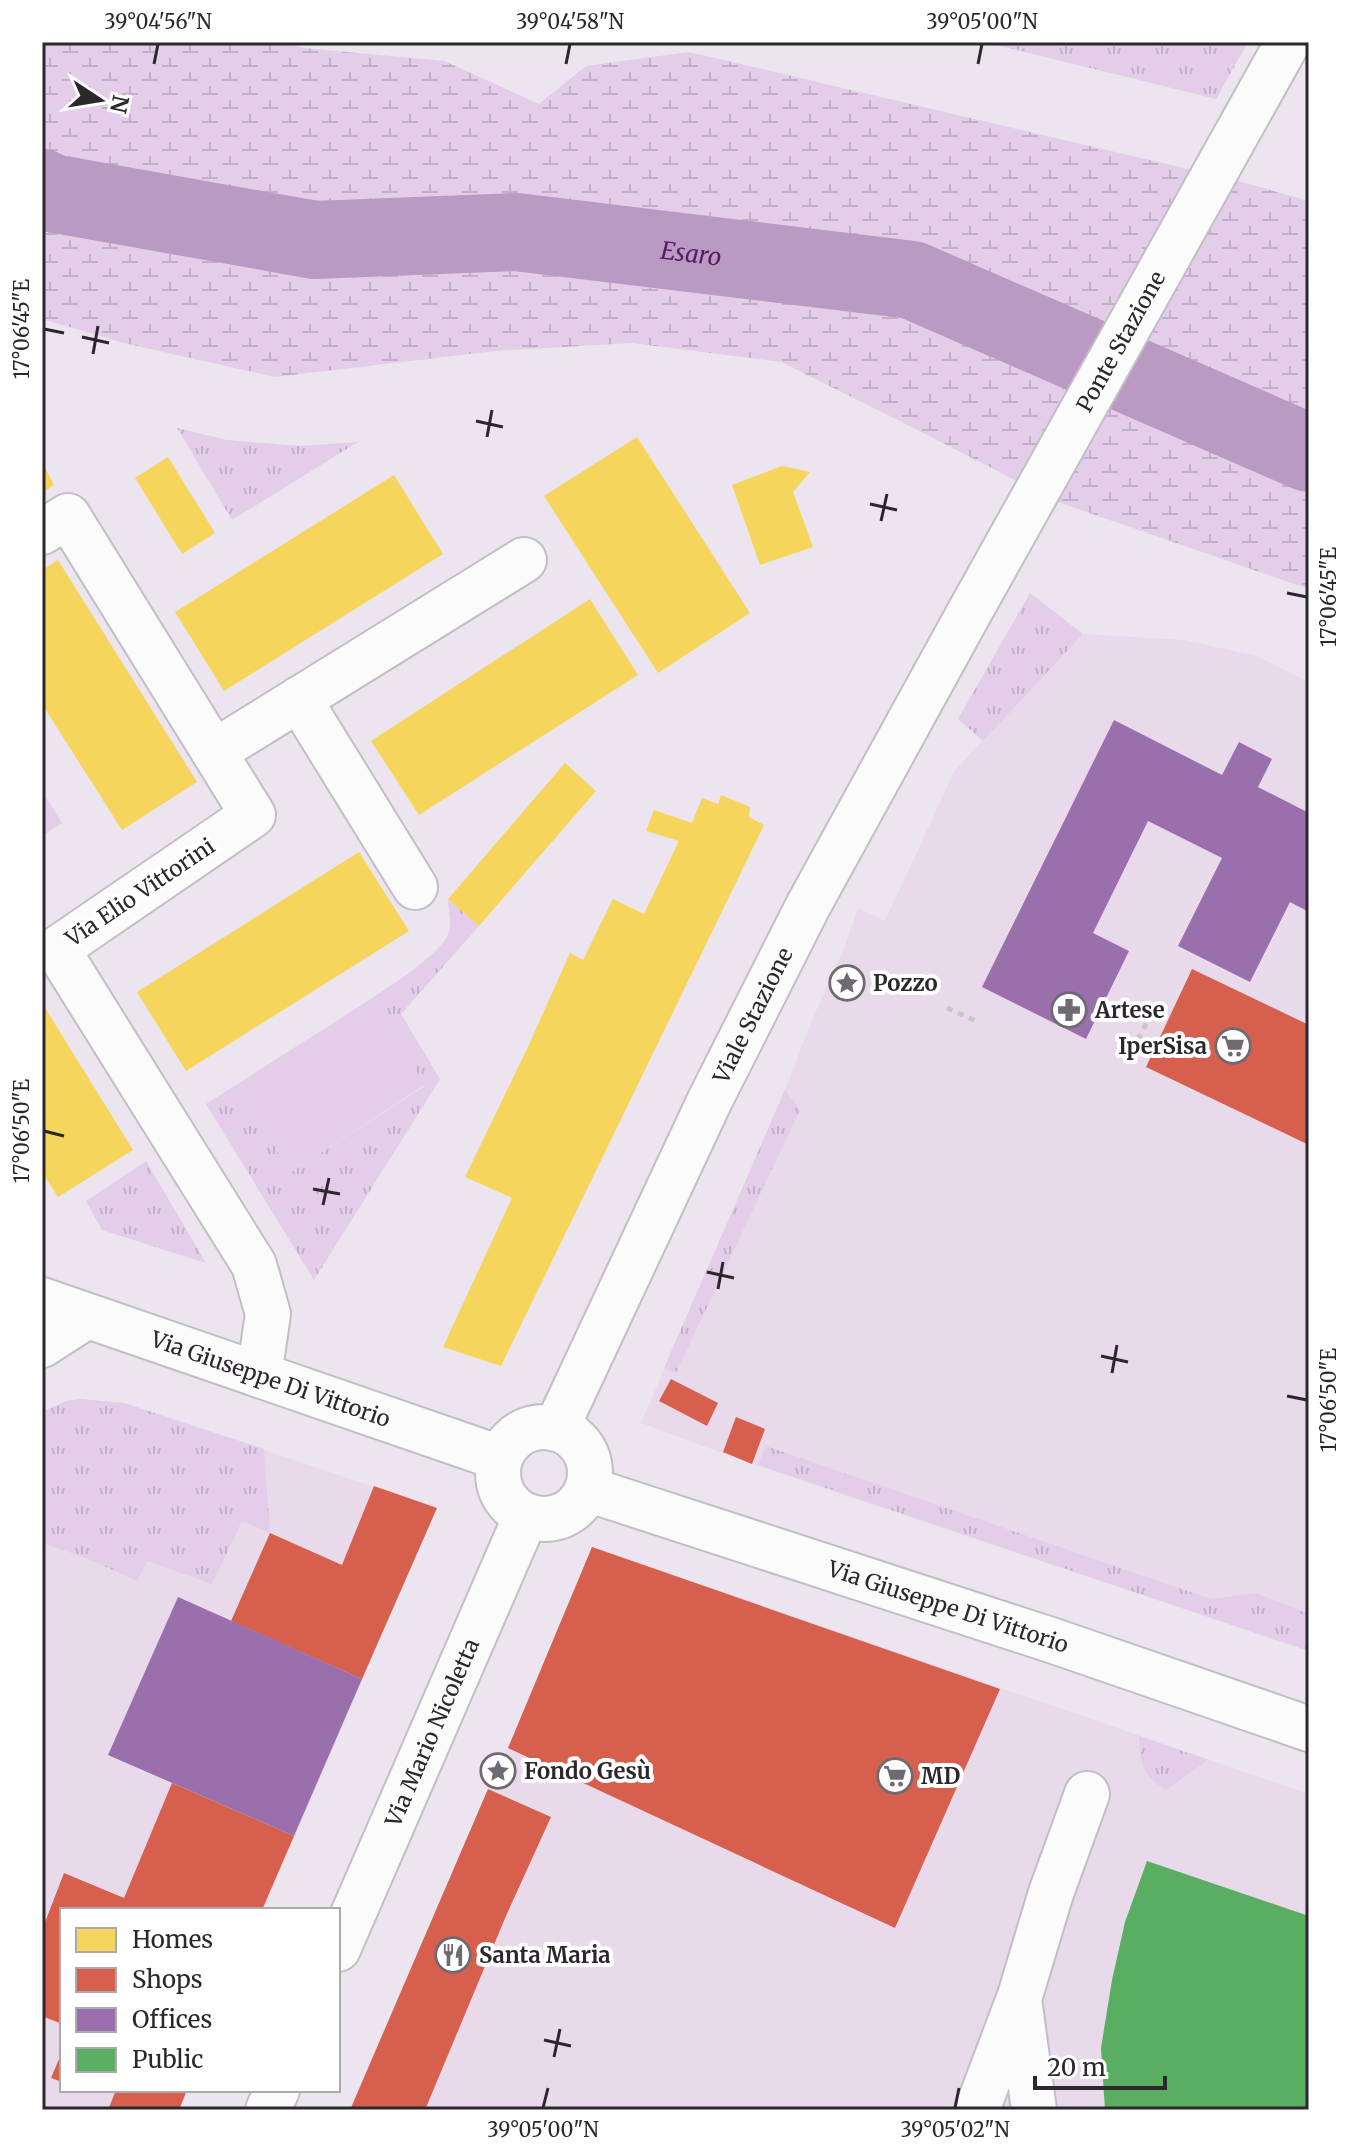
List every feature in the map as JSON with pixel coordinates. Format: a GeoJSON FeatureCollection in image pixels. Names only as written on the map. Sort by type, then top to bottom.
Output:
{"type":"FeatureCollection","features":[{"type":"Feature","properties":{"kind":"street","name":"Ponte Stazione"},"geometry":{"type":"LineString","coordinates":[[969,613],[1280,55]]}},
{"type":"Feature","properties":{"kind":"street","name":"Via Elio Vittorini"},"geometry":{"type":"LineString","coordinates":[[55,524],[214,752],[253,815],[57,949],[254,1265],[268,1314],[259,1375]]}},
{"type":"Feature","properties":{"kind":"street"},"geometry":{"type":"LineString","coordinates":[[214,752],[524,560]]}},
{"type":"Feature","properties":{"kind":"street","name":"Viale Stazione"},"geometry":{"type":"LineString","coordinates":[[556,1429],[736,1048],[808,906],[969,613]]}},
{"type":"Feature","properties":{"kind":"street"},"geometry":{"type":"LineString","coordinates":[[299,699],[415,887]]}},
{"type":"Feature","properties":{"kind":"street","name":"Via Giuseppe Di Vittorio"},"geometry":{"type":"LineString","coordinates":[[42,1300],[500,1458]]}},
{"type":"Feature","properties":{"kind":"street"},"geometry":{"type":"LineString","coordinates":[[42,1345],[87,1316]]}},
{"type":"Feature","properties":{"kind":"street"},"geometry":{"type":"LineString","coordinates":[[529,1429],[556,1429],[570,1435],[581,1446],[588,1459],[590,1474],[580,1502],[569,1512],[540,1520],[514,1509],[499,1485],[497,1472],[500,1458],[516,1436],[529,1429]]}},
{"type":"Feature","properties":{"kind":"street","name":"Via Giuseppe Di Vittorio"},"geometry":{"type":"LineString","coordinates":[[587,1489],[1054,1641],[1309,1729]]}},
{"type":"Feature","properties":{"kind":"street","name":"Via Mario Nicoletta"},"geometry":{"type":"LineString","coordinates":[[340,1944],[526,1516]]}},
{"type":"Feature","properties":{"kind":"street"},"geometry":{"type":"LineString","coordinates":[[977,2110],[1019,1999],[1051,1893],[1087,1794]]}},
{"type":"Feature","properties":{"kind":"street"},"geometry":{"type":"LineString","coordinates":[[1019,1999],[1034,2110]]}},
{"type":"Feature","properties":{"kind":"path"},"geometry":{"type":"LineString","coordinates":[[947,1008],[976,1021]]}},
{"type":"Feature","properties":{"kind":"path"},"geometry":{"type":"LineString","coordinates":[[1127,1061],[1147,1022]]}},
{"type":"Feature","properties":{"kind":"shaded area"},"geometry":{"type":"Polygon","coordinates":[[[1083,634],[1184,640],[1257,656],[1309,682],[1309,1651],[752,1464],[641,1423],[785,1090],[858,908],[885,921],[955,770],[1083,634]]]}},
{"type":"Feature","properties":{"kind":"shaded area"},"geometry":{"type":"Polygon","coordinates":[[[81,1399],[124,1403],[437,1508],[264,1908],[60,1908],[60,2092],[186,2092],[179,2110],[42,2110],[42,1412],[66,1401],[81,1399]]]}},
{"type":"Feature","properties":{"kind":"shaded area"},"geometry":{"type":"Polygon","coordinates":[[[592,1547],[1309,1794],[1309,2110],[425,2110],[506,1916],[551,1818],[488,1789],[592,1547]]]}},
{"type":"Feature","properties":{"kind":"green space"},"geometry":{"type":"Polygon","coordinates":[[[42,42],[283,42],[304,48],[444,61],[539,104],[586,66],[689,52],[1235,180],[1309,201],[1309,589],[1058,502],[781,362],[632,343],[495,351],[275,377],[124,343],[42,319],[42,42]]]}},
{"type":"Feature","properties":{"kind":"green space"},"geometry":{"type":"Polygon","coordinates":[[[984,42],[1248,42],[1216,99],[984,42]]]}},
{"type":"Feature","properties":{"kind":"green space"},"geometry":{"type":"Polygon","coordinates":[[[177,428],[227,440],[300,446],[358,442],[232,520],[177,428]]]}},
{"type":"Feature","properties":{"kind":"green space"},"geometry":{"type":"Polygon","coordinates":[[[1030,593],[1083,634],[983,741],[958,719],[1030,593]]]}},
{"type":"Feature","properties":{"kind":"green space"},"geometry":{"type":"Polygon","coordinates":[[[42,791],[62,823],[42,836],[42,791]]]}},
{"type":"Feature","properties":{"kind":"green space"},"geometry":{"type":"Polygon","coordinates":[[[448,899],[479,926],[401,1014],[440,1079],[314,1280],[206,1104],[236,1085],[291,1172],[425,1086],[371,999],[415,968],[445,940],[450,928],[448,899]]]}},
{"type":"Feature","properties":{"kind":"green space"},"geometry":{"type":"Polygon","coordinates":[[[371,999],[425,1085],[291,1172],[236,1085],[371,999]]]}},
{"type":"Feature","properties":{"kind":"green space"},"geometry":{"type":"Polygon","coordinates":[[[785,1090],[800,1110],[676,1373],[664,1368],[785,1090]]]}},
{"type":"Feature","properties":{"kind":"green space"},"geometry":{"type":"Polygon","coordinates":[[[146,1161],[206,1263],[102,1230],[86,1201],[146,1161]]]}},
{"type":"Feature","properties":{"kind":"green space"},"geometry":{"type":"Polygon","coordinates":[[[81,1399],[124,1403],[264,1449],[270,1533],[242,1521],[212,1584],[147,1561],[137,1581],[86,1558],[42,1543],[42,1412],[66,1401],[81,1399]]]}},
{"type":"Feature","properties":{"kind":"green space"},"geometry":{"type":"Polygon","coordinates":[[[766,1446],[1211,1599],[1255,1593],[1309,1614],[1309,1651],[758,1465],[766,1446]]]}},
{"type":"Feature","properties":{"kind":"green space"},"geometry":{"type":"Polygon","coordinates":[[[1139,1736],[1208,1760],[1166,1790],[1144,1768],[1139,1736]]]}},
{"type":"Feature","properties":{"kind":"building: Homes"},"geometry":{"type":"Polygon","coordinates":[[[637,437],[750,613],[658,673],[544,496],[637,437]]]}},
{"type":"Feature","properties":{"kind":"building: Homes"},"geometry":{"type":"Polygon","coordinates":[[[168,457],[215,533],[182,554],[135,478],[168,457]]]}},
{"type":"Feature","properties":{"kind":"building: Homes"},"geometry":{"type":"Polygon","coordinates":[[[42,462],[54,485],[42,493],[42,462]]]}},
{"type":"Feature","properties":{"kind":"building: Homes"},"geometry":{"type":"Polygon","coordinates":[[[782,466],[810,472],[793,492],[813,547],[760,565],[732,485],[782,466]]]}},
{"type":"Feature","properties":{"kind":"building: Homes"},"geometry":{"type":"Polygon","coordinates":[[[394,475],[443,554],[224,691],[175,612],[394,475]]]}},
{"type":"Feature","properties":{"kind":"building: Homes"},"geometry":{"type":"Polygon","coordinates":[[[58,560],[197,782],[122,830],[42,704],[42,570],[58,560]]]}},
{"type":"Feature","properties":{"kind":"building: Homes"},"geometry":{"type":"Polygon","coordinates":[[[590,599],[638,675],[419,815],[371,741],[590,599]]]}},
{"type":"Feature","properties":{"kind":"building: Homes"},"geometry":{"type":"Polygon","coordinates":[[[565,763],[596,791],[479,926],[448,899],[565,763]]]}},
{"type":"Feature","properties":{"kind":"building: Homes"},"geometry":{"type":"Polygon","coordinates":[[[721,795],[750,807],[749,817],[764,825],[501,1366],[443,1347],[512,1198],[465,1177],[570,953],[583,960],[613,899],[644,914],[679,841],[646,831],[654,810],[692,823],[702,798],[718,804],[721,795]]]}},
{"type":"Feature","properties":{"kind":"building: Homes"},"geometry":{"type":"Polygon","coordinates":[[[359,852],[409,931],[186,1071],[137,992],[359,852]]]}},
{"type":"Feature","properties":{"kind":"building: Homes"},"geometry":{"type":"Polygon","coordinates":[[[42,1003],[133,1150],[58,1197],[42,1172],[42,1003]]]}},
{"type":"Feature","properties":{"kind":"building: Shops","name":"IperSisa"},"geometry":{"type":"Polygon","coordinates":[[[1192,969],[1309,1025],[1309,1145],[1146,1067],[1192,969]]]}},
{"type":"Feature","properties":{"kind":"building: Shops"},"geometry":{"type":"Polygon","coordinates":[[[671,1379],[718,1403],[707,1426],[659,1401],[671,1379]]]}},
{"type":"Feature","properties":{"kind":"building: Shops"},"geometry":{"type":"Polygon","coordinates":[[[736,1417],[765,1429],[752,1464],[723,1452],[736,1417]]]}},
{"type":"Feature","properties":{"kind":"building: Shops"},"geometry":{"type":"Polygon","coordinates":[[[374,1486],[437,1508],[362,1679],[231,1621],[270,1533],[342,1565],[374,1486]]]}},
{"type":"Feature","properties":{"kind":"building: Shops"},"geometry":{"type":"Polygon","coordinates":[[[592,1547],[1000,1689],[895,1928],[508,1748],[592,1547]]]}},
{"type":"Feature","properties":{"kind":"building: Shops"},"geometry":{"type":"Polygon","coordinates":[[[172,1783],[294,1836],[263,1908],[60,1908],[60,2023],[42,2016],[42,1930],[64,1873],[124,1898],[172,1783]]]}},
{"type":"Feature","properties":{"kind":"building: Shops"},"geometry":{"type":"Polygon","coordinates":[[[488,1789],[551,1817],[425,2110],[350,2110],[488,1789]]]}},
{"type":"Feature","properties":{"kind":"building: Shops"},"geometry":{"type":"Polygon","coordinates":[[[60,2057],[60,2081],[51,2078],[60,2057]]]}},
{"type":"Feature","properties":{"kind":"building: Shops"},"geometry":{"type":"Polygon","coordinates":[[[115,2092],[186,2092],[179,2110],[108,2110],[115,2092]]]}},
{"type":"Feature","properties":{"kind":"building: Offices"},"geometry":{"type":"Polygon","coordinates":[[[1114,720],[1222,775],[1239,742],[1272,759],[1258,787],[1309,813],[1309,912],[1290,902],[1250,982],[1178,946],[1222,858],[1148,821],[1093,933],[1129,951],[1086,1039],[982,987],[1114,720]]]}},
{"type":"Feature","properties":{"kind":"building: Offices"},"geometry":{"type":"Polygon","coordinates":[[[178,1597],[362,1679],[294,1836],[108,1755],[178,1597]]]}},
{"type":"Feature","properties":{"kind":"building: Public"},"geometry":{"type":"Polygon","coordinates":[[[1147,1861],[1309,1916],[1309,2110],[1105,2110],[1101,2048],[1112,1980],[1125,1922],[1147,1861]]]}},
{"type":"Feature","properties":{"kind":"waterway","name":"Esaro"},"geometry":{"type":"LineString","coordinates":[[42,188],[51,193],[315,240],[516,232],[912,280],[1309,453]]}},
{"type":"Feature","properties":{"kind":"place","name":"Pozzo"},"geometry":{"type":"Point","coordinates":[847,983]}},
{"type":"Feature","properties":{"kind":"place","name":"Artese"},"geometry":{"type":"Point","coordinates":[1069,1010]}},
{"type":"Feature","properties":{"kind":"place","name":"IperSisa"},"geometry":{"type":"Point","coordinates":[1233,1046]}},
{"type":"Feature","properties":{"kind":"place","name":"Fondo Gesù"},"geometry":{"type":"Point","coordinates":[498,1771]}},
{"type":"Feature","properties":{"kind":"place","name":"MD"},"geometry":{"type":"Point","coordinates":[895,1776]}},
{"type":"Feature","properties":{"kind":"place","name":"Santa Maria"},"geometry":{"type":"Point","coordinates":[453,1955]}}]}
